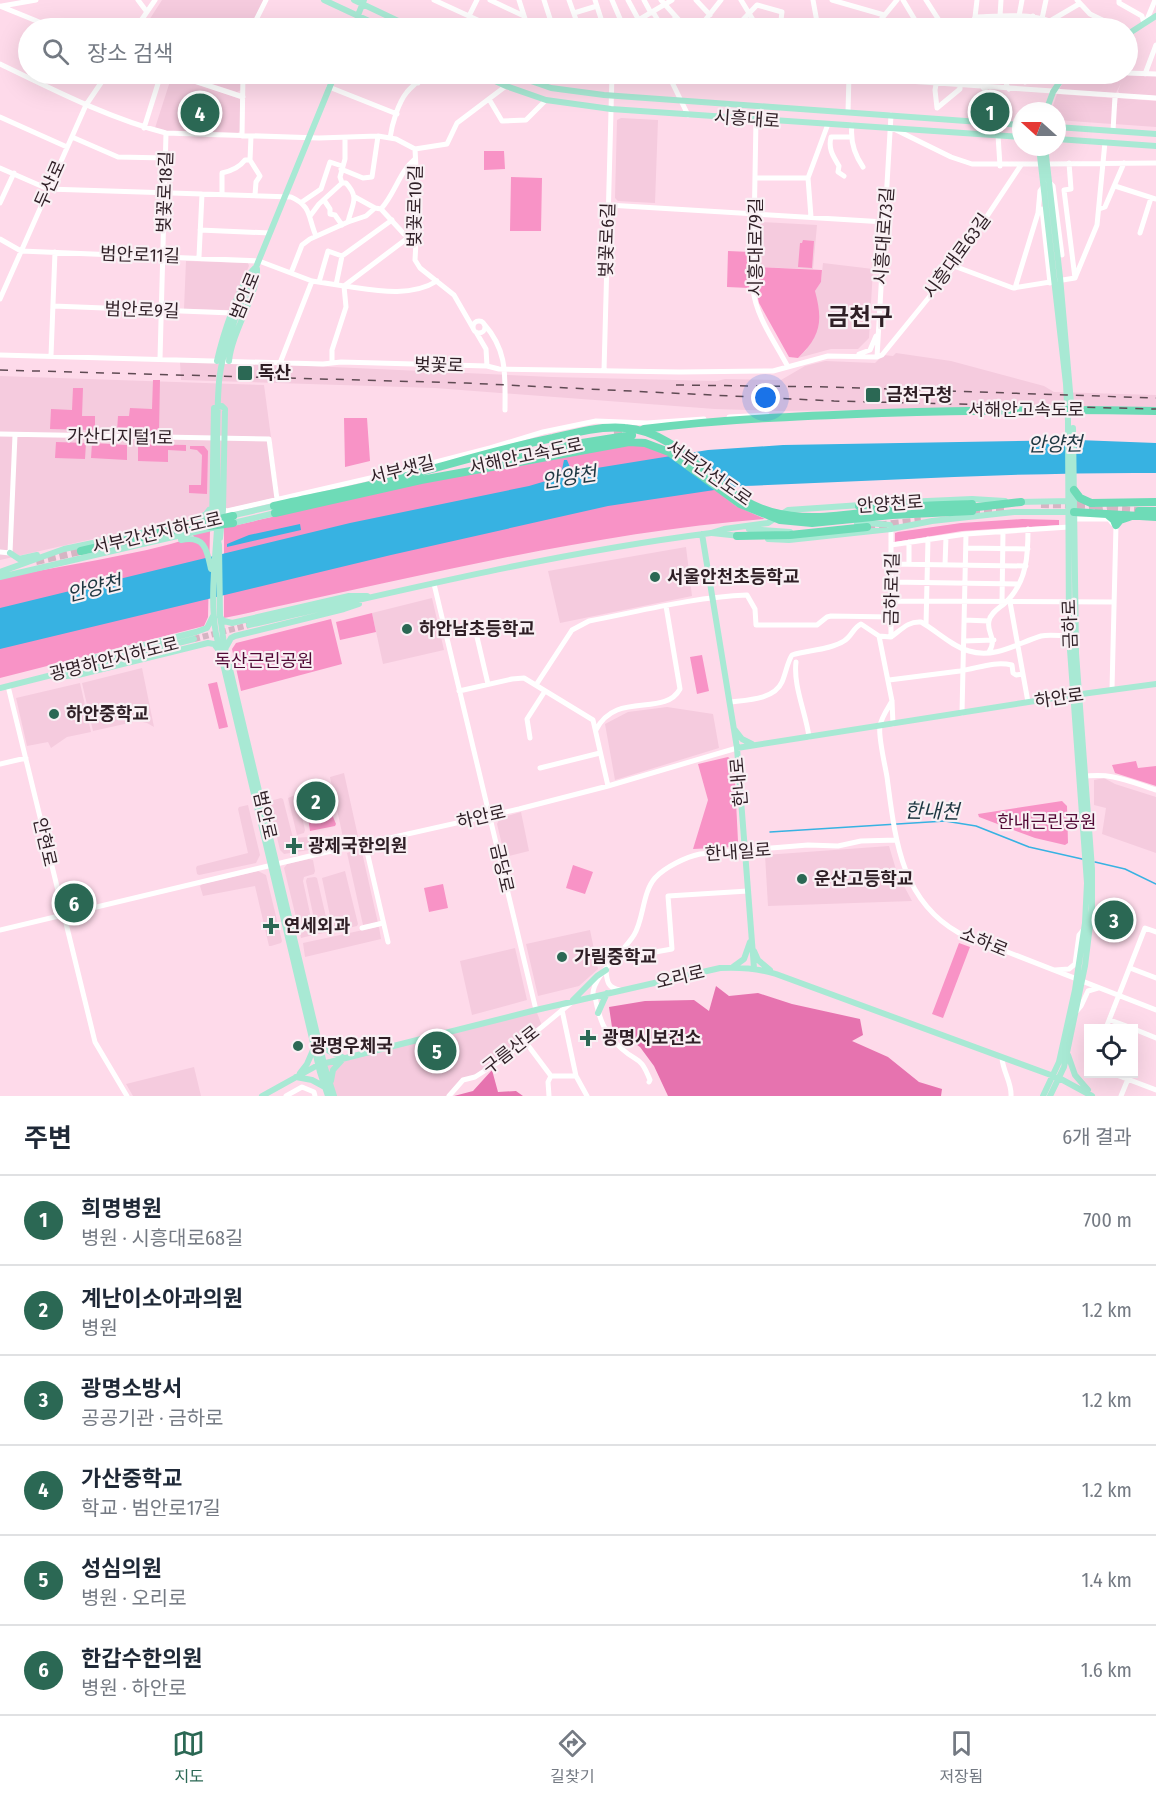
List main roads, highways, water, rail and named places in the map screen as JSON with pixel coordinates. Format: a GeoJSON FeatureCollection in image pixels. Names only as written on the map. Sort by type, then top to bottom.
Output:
{"type":"FeatureCollection","features":[{"type":"Feature","properties":{"kind":"highway","name":"서해안고속도로"},"geometry":{"type":"LineString","coordinates":[[644,429],[742,421],[977,414],[1156,413]]}},
{"type":"Feature","properties":{"kind":"highway","name":"서해안고속도로"},"geometry":{"type":"LineString","coordinates":[[655,432],[742,421]]}},
{"type":"Feature","properties":{"kind":"highway","name":"서부간선도로"},"geometry":{"type":"LineString","coordinates":[[420,476],[590,429],[622,428],[640,431],[670,444],[737,495],[758,507],[812,523],[879,514],[972,507],[908,507],[879,514]]}},
{"type":"Feature","properties":{"kind":"highway","name":"서해안고속도로"},"geometry":{"type":"LineString","coordinates":[[420,476],[614,433]]}},
{"type":"Feature","properties":{"kind":"highway","name":"서해안고속도로"},"geometry":{"type":"LineString","coordinates":[[420,476],[632,435]]}},
{"type":"Feature","properties":{"kind":"highway","name":"서부간선도로"},"geometry":{"type":"LineString","coordinates":[[276,506],[420,476],[629,442],[656,446],[674,455],[740,504],[770,517],[802,520]]}},
{"type":"Feature","properties":{"kind":"highway"},"geometry":{"type":"LineString","coordinates":[[1072,490],[1085,501],[1137,509],[1156,517]]}},
{"type":"Feature","properties":{"kind":"highway"},"geometry":{"type":"LineString","coordinates":[[879,514],[974,508],[1021,502]]}},
{"type":"Feature","properties":{"kind":"highway"},"geometry":{"type":"LineString","coordinates":[[1072,515],[1107,514],[1137,509],[1156,502]]}},
{"type":"Feature","properties":{"kind":"highway"},"geometry":{"type":"LineString","coordinates":[[1072,515],[1101,504]]}},
{"type":"Feature","properties":{"kind":"highway"},"geometry":{"type":"LineString","coordinates":[[859,506],[908,507]]}},
{"type":"Feature","properties":{"kind":"highway"},"geometry":{"type":"LineString","coordinates":[[1097,514],[1091,511],[1096,506],[1156,509]]}},
{"type":"Feature","properties":{"kind":"highway"},"geometry":{"type":"LineString","coordinates":[[1107,514],[1114,520],[1116,526],[1123,518],[1137,509]]}},
{"type":"Feature","properties":{"kind":"highway"},"geometry":{"type":"LineString","coordinates":[[879,514],[958,518]]}},
{"type":"Feature","properties":{"kind":"highway","name":"서부간선지하도로"},"geometry":{"type":"LineString","coordinates":[[84,554],[233,519]]}},
{"type":"Feature","properties":{"kind":"highway"},"geometry":{"type":"LineString","coordinates":[[736,532],[790,535],[867,527]]}},
{"type":"Feature","properties":{"kind":"main road"},"geometry":{"type":"LineString","coordinates":[[324,0],[362,18]]}},
{"type":"Feature","properties":{"kind":"main road"},"geometry":{"type":"LineString","coordinates":[[354,0],[363,2],[394,18]]}},
{"type":"Feature","properties":{"kind":"main road"},"geometry":{"type":"LineString","coordinates":[[358,16],[363,2]]}},
{"type":"Feature","properties":{"kind":"main road"},"geometry":{"type":"LineString","coordinates":[[1138,28],[1156,16]]}},
{"type":"Feature","properties":{"kind":"main road","name":"범안로"},"geometry":{"type":"LineString","coordinates":[[273,864],[219,629],[216,532],[219,382],[234,315],[258,263],[330,84]]}},
{"type":"Feature","properties":{"kind":"main road","name":"시흥대로"},"geometry":{"type":"LineString","coordinates":[[502,84],[546,100],[610,109],[1012,136]]}},
{"type":"Feature","properties":{"kind":"main road","name":"시흥대로"},"geometry":{"type":"LineString","coordinates":[[541,84],[551,88],[611,96],[1012,124]]}},
{"type":"Feature","properties":{"kind":"main road"},"geometry":{"type":"LineString","coordinates":[[1049,102],[1058,84]]}},
{"type":"Feature","properties":{"kind":"main road"},"geometry":{"type":"LineString","coordinates":[[1066,128],[1156,134]]}},
{"type":"Feature","properties":{"kind":"main road"},"geometry":{"type":"LineString","coordinates":[[1066,140],[1156,146]]}},
{"type":"Feature","properties":{"kind":"main road","name":"금하로"},"geometry":{"type":"LineString","coordinates":[[1042,156],[1044,164]]}},
{"type":"Feature","properties":{"kind":"main road","name":"금하로"},"geometry":{"type":"LineString","coordinates":[[1044,156],[1055,282],[1070,384],[1072,602],[1069,636],[1076,695]]}},
{"type":"Feature","properties":{"kind":"main road"},"geometry":{"type":"LineString","coordinates":[[229,361],[234,336],[258,278],[258,263]]}},
{"type":"Feature","properties":{"kind":"main road"},"geometry":{"type":"LineString","coordinates":[[217,361],[234,315]]}},
{"type":"Feature","properties":{"kind":"main road"},"geometry":{"type":"LineString","coordinates":[[222,406],[225,409],[224,453],[217,545],[211,511],[213,408],[222,406]]}},
{"type":"Feature","properties":{"kind":"main road"},"geometry":{"type":"LineString","coordinates":[[1059,501],[1072,490]]}},
{"type":"Feature","properties":{"kind":"main road","name":"안양천로"},"geometry":{"type":"LineString","coordinates":[[379,596],[626,544],[711,533],[725,536],[768,523],[788,510],[878,503],[972,500],[1072,501]]}},
{"type":"Feature","properties":{"kind":"main road"},"geometry":{"type":"LineString","coordinates":[[0,573],[9,566],[10,553],[19,559],[192,522],[233,519],[276,506]]}},
{"type":"Feature","properties":{"kind":"main road"},"geometry":{"type":"LineString","coordinates":[[192,522],[207,514],[209,510]]}},
{"type":"Feature","properties":{"kind":"main road","name":"안양천로"},"geometry":{"type":"LineString","coordinates":[[736,532],[789,540],[1014,512],[1072,515]]}},
{"type":"Feature","properties":{"kind":"main road","name":"금하로"},"geometry":{"type":"LineString","coordinates":[[1050,1096],[1079,980],[1092,909],[1076,695],[1069,527],[1072,515]]}},
{"type":"Feature","properties":{"kind":"main road","name":"한내로"},"geometry":{"type":"LineString","coordinates":[[702,534],[734,729],[754,969]]}},
{"type":"Feature","properties":{"kind":"main road"},"geometry":{"type":"LineString","coordinates":[[0,573],[84,554],[185,539],[195,540],[204,546],[213,578]]}},
{"type":"Feature","properties":{"kind":"main road","name":"범안로"},"geometry":{"type":"LineString","coordinates":[[217,545],[213,578],[221,655],[321,1064],[328,1087],[334,1096]]}},
{"type":"Feature","properties":{"kind":"main road"},"geometry":{"type":"LineString","coordinates":[[0,573],[64,549]]}},
{"type":"Feature","properties":{"kind":"main road"},"geometry":{"type":"LineString","coordinates":[[34,680],[93,658],[207,628],[219,629],[246,625],[349,596],[379,596]]}},
{"type":"Feature","properties":{"kind":"main road"},"geometry":{"type":"LineString","coordinates":[[196,632],[344,609],[379,596]]}},
{"type":"Feature","properties":{"kind":"main road"},"geometry":{"type":"LineString","coordinates":[[0,688],[34,680],[78,675],[196,642],[227,622],[246,625]]}},
{"type":"Feature","properties":{"kind":"main road"},"geometry":{"type":"LineString","coordinates":[[225,649],[231,638],[246,625]]}},
{"type":"Feature","properties":{"kind":"main road"},"geometry":{"type":"LineString","coordinates":[[196,632],[202,638],[196,642]]}},
{"type":"Feature","properties":{"kind":"main road"},"geometry":{"type":"LineString","coordinates":[[196,642],[214,644],[221,655]]}},
{"type":"Feature","properties":{"kind":"main road","name":"하안로"},"geometry":{"type":"LineString","coordinates":[[736,748],[1156,684]]}},
{"type":"Feature","properties":{"kind":"main road"},"geometry":{"type":"LineString","coordinates":[[734,729],[746,742],[758,744]]}},
{"type":"Feature","properties":{"kind":"main road","name":"금하로"},"geometry":{"type":"LineString","coordinates":[[1043,1096],[1064,1067],[1076,1011],[1089,869]]}},
{"type":"Feature","properties":{"kind":"main road"},"geometry":{"type":"LineString","coordinates":[[732,967],[744,959],[752,939]]}},
{"type":"Feature","properties":{"kind":"main road"},"geometry":{"type":"LineString","coordinates":[[752,939],[758,960],[776,974]]}},
{"type":"Feature","properties":{"kind":"main road","name":"오리로"},"geometry":{"type":"LineString","coordinates":[[262,1096],[321,1064],[594,996],[732,967],[776,974],[1056,1077],[1092,1096]]}},
{"type":"Feature","properties":{"kind":"main road"},"geometry":{"type":"LineString","coordinates":[[573,1001],[606,970]]}},
{"type":"Feature","properties":{"kind":"main road"},"geometry":{"type":"LineString","coordinates":[[598,1013],[607,993]]}},
{"type":"Feature","properties":{"kind":"main road"},"geometry":{"type":"LineString","coordinates":[[317,1045],[345,1058],[333,1070],[328,1087],[312,1080],[296,1077],[307,1064],[317,1045]]}},
{"type":"Feature","properties":{"kind":"main road"},"geometry":{"type":"LineString","coordinates":[[1067,1053],[1075,1074],[1092,1096]]}},
{"type":"Feature","properties":{"kind":"main road","name":"범안로"},"geometry":{"type":"LineString","coordinates":[[328,1087],[328,1096]]}},
{"type":"Feature","properties":{"kind":"water","name":"안양천"},"geometry":{"type":"Polygon","coordinates":[[[1078,440],[1156,443],[1156,473],[1001,475],[741,486],[608,506],[391,555],[0,649],[0,608],[350,523],[529,486],[556,478],[561,474],[564,460],[567,460],[572,472],[708,450],[783,445],[1078,440]]]}},
{"type":"Feature","properties":{"kind":"water"},"geometry":{"type":"Polygon","coordinates":[[[300,524],[301,530],[227,547],[227,544],[249,535],[300,524]]]}},
{"type":"Feature","properties":{"kind":"waterway","name":"한내천"},"geometry":{"type":"LineString","coordinates":[[770,832],[945,821],[976,826],[1029,847],[1082,859]]}},
{"type":"Feature","properties":{"kind":"waterway","name":"한내천"},"geometry":{"type":"LineString","coordinates":[[1095,862],[1125,869],[1156,884]]}},
{"type":"Feature","properties":{"kind":"tunnel"},"geometry":{"type":"LineString","coordinates":[[614,433],[634,430]]}},
{"type":"Feature","properties":{"kind":"tunnel"},"geometry":{"type":"LineString","coordinates":[[1041,504],[1095,505]]}},
{"type":"Feature","properties":{"kind":"tunnel"},"geometry":{"type":"LineString","coordinates":[[1110,509],[1139,511]]}},
{"type":"Feature","properties":{"kind":"tunnel"},"geometry":{"type":"LineString","coordinates":[[1095,511],[1114,509]]}},
{"type":"Feature","properties":{"kind":"tunnel"},"geometry":{"type":"LineString","coordinates":[[972,511],[1008,510]]}},
{"type":"Feature","properties":{"kind":"tunnel"},"geometry":{"type":"LineString","coordinates":[[867,527],[921,521]]}},
{"type":"Feature","properties":{"kind":"tunnel"},"geometry":{"type":"LineString","coordinates":[[36,561],[81,551]]}},
{"type":"Feature","properties":{"kind":"tunnel"},"geometry":{"type":"LineString","coordinates":[[194,639],[249,625]]}},
{"type":"Feature","properties":{"kind":"railway"},"geometry":{"type":"LineString","coordinates":[[0,370],[466,383],[834,401],[1156,409]]}},
{"type":"Feature","properties":{"kind":"railway"},"geometry":{"type":"LineString","coordinates":[[676,385],[830,387],[1156,398]]}},
{"type":"Feature","properties":{"kind":"place","name":"희명병원"},"geometry":{"type":"Point","coordinates":[990,112]}},
{"type":"Feature","properties":{"kind":"place","name":"가산중학교"},"geometry":{"type":"Point","coordinates":[200,113]}},
{"type":"Feature","properties":{"kind":"place","name":"독산"},"geometry":{"type":"Point","coordinates":[245,373]}},
{"type":"Feature","properties":{"kind":"place","name":"금천구청"},"geometry":{"type":"Point","coordinates":[873,395]}},
{"type":"Feature","properties":{"kind":"place","name":"서울안천초등학교"},"geometry":{"type":"Point","coordinates":[655,577]}},
{"type":"Feature","properties":{"kind":"place","name":"하안남초등학교"},"geometry":{"type":"Point","coordinates":[407,629]}},
{"type":"Feature","properties":{"kind":"place","name":"하안중학교"},"geometry":{"type":"Point","coordinates":[54,714]}},
{"type":"Feature","properties":{"kind":"place","name":"계난이소아과의원"},"geometry":{"type":"Point","coordinates":[316,801]}},
{"type":"Feature","properties":{"kind":"place","name":"광제국한의원"},"geometry":{"type":"Point","coordinates":[294,846]}},
{"type":"Feature","properties":{"kind":"place","name":"운산고등학교"},"geometry":{"type":"Point","coordinates":[802,879]}},
{"type":"Feature","properties":{"kind":"place","name":"한갑수한의원"},"geometry":{"type":"Point","coordinates":[74,903]}},
{"type":"Feature","properties":{"kind":"place","name":"광명소방서"},"geometry":{"type":"Point","coordinates":[1114,920]}},
{"type":"Feature","properties":{"kind":"place","name":"연세외과"},"geometry":{"type":"Point","coordinates":[271,926]}},
{"type":"Feature","properties":{"kind":"place","name":"가림중학교"},"geometry":{"type":"Point","coordinates":[562,957]}},
{"type":"Feature","properties":{"kind":"place","name":"광명시보건소"},"geometry":{"type":"Point","coordinates":[588,1038]}},
{"type":"Feature","properties":{"kind":"place","name":"광명우체국"},"geometry":{"type":"Point","coordinates":[298,1046]}},
{"type":"Feature","properties":{"kind":"place","name":"성심의원"},"geometry":{"type":"Point","coordinates":[437,1051]}},
{"type":"Feature","properties":{"kind":"district","name":"금천구"},"geometry":{"type":"Point","coordinates":[860,317]}},
{"type":"Feature","properties":{"kind":"park label","name":"독산근린공원"},"geometry":{"type":"Point","coordinates":[264,661]}},
{"type":"Feature","properties":{"kind":"park label","name":"한내근린공원"},"geometry":{"type":"Point","coordinates":[1047,822]}}]}
